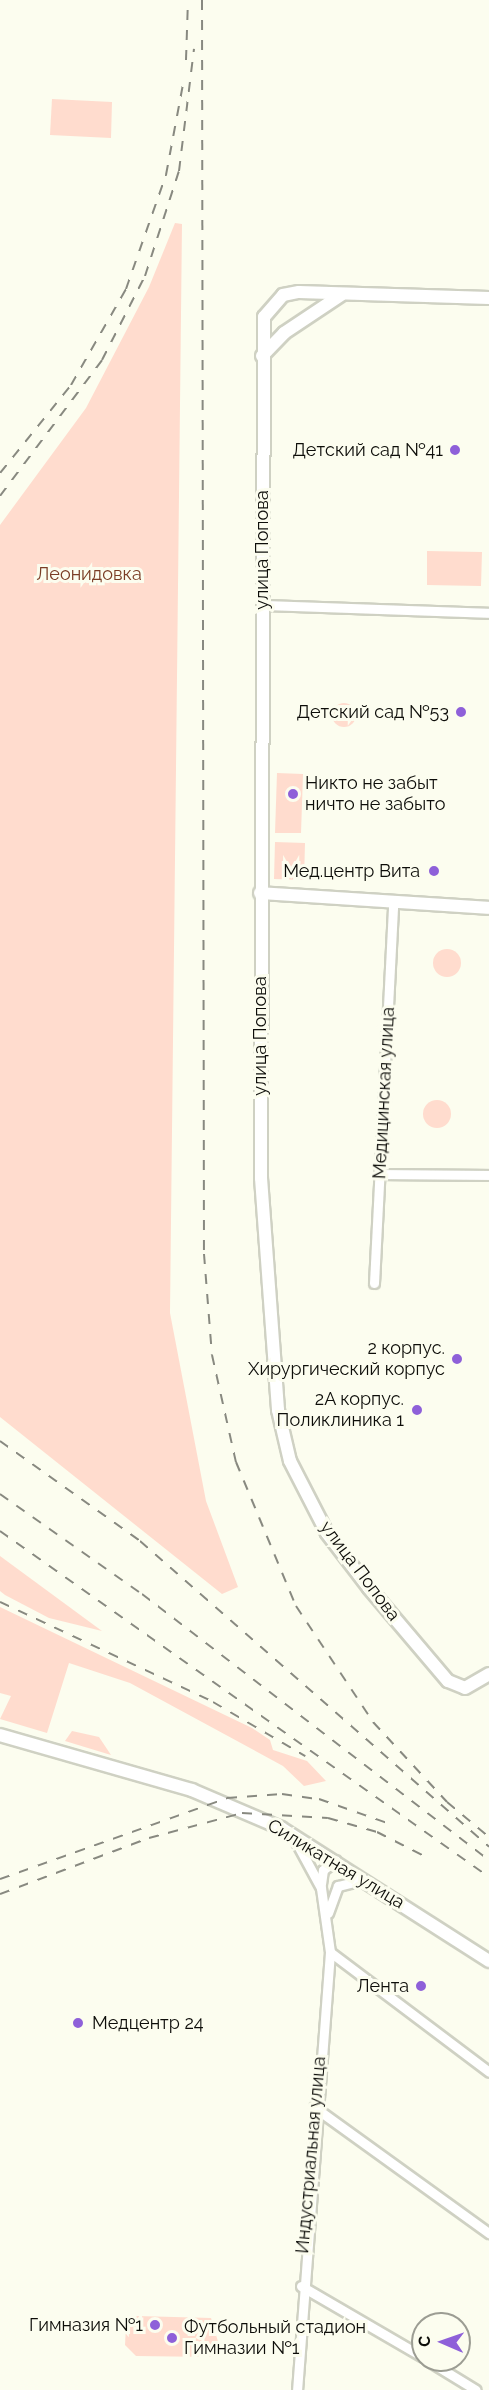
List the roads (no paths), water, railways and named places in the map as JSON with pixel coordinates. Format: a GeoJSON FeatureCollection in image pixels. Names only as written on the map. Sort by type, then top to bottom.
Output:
{"type":"FeatureCollection","features":[{"type":"Feature","properties":{"kind":"street"},"geometry":{"type":"LineString","coordinates":[[299,292],[310,297],[315,312]]}},
{"type":"Feature","properties":{"kind":"street"},"geometry":{"type":"LineString","coordinates":[[284,333],[273,331],[264,316],[283,295],[299,292],[489,298]]}},
{"type":"Feature","properties":{"kind":"street"},"geometry":{"type":"LineString","coordinates":[[262,356],[284,333],[341,295]]}},
{"type":"Feature","properties":{"kind":"street","name":"улица Попова"},"geometry":{"type":"LineString","coordinates":[[264,316],[260,893],[261,1178],[269,1339],[290,1461],[327,1533],[444,1677],[459,1688],[472,1687],[489,1674]]}},
{"type":"Feature","properties":{"kind":"street"},"geometry":{"type":"LineString","coordinates":[[262,605],[489,613]]}},
{"type":"Feature","properties":{"kind":"street"},"geometry":{"type":"LineString","coordinates":[[260,893],[489,908]]}},
{"type":"Feature","properties":{"kind":"street","name":"Медицинская улица"},"geometry":{"type":"LineString","coordinates":[[374,1283],[393,902]]}},
{"type":"Feature","properties":{"kind":"street"},"geometry":{"type":"LineString","coordinates":[[380,1174],[489,1175]]}},
{"type":"Feature","properties":{"kind":"street","name":"Силикатная улица"},"geometry":{"type":"LineString","coordinates":[[0,1735],[192,1790],[291,1833],[369,1880],[489,1961]]}},
{"type":"Feature","properties":{"kind":"street","name":"Индустриальная улица"},"geometry":{"type":"LineString","coordinates":[[291,1833],[321,1888],[330,1952],[314,2107],[301,2286],[297,2390]]}},
{"type":"Feature","properties":{"kind":"street"},"geometry":{"type":"LineString","coordinates":[[321,1888],[324,1870],[336,1860]]}},
{"type":"Feature","properties":{"kind":"street","name":"Индустриальная улица"},"geometry":{"type":"LineString","coordinates":[[327,1921],[338,1886],[369,1880]]}},
{"type":"Feature","properties":{"kind":"street"},"geometry":{"type":"LineString","coordinates":[[330,1952],[489,2072]]}},
{"type":"Feature","properties":{"kind":"street"},"geometry":{"type":"LineString","coordinates":[[314,2107],[489,2233]]}},
{"type":"Feature","properties":{"kind":"street"},"geometry":{"type":"LineString","coordinates":[[301,2286],[411,2350]]}},
{"type":"Feature","properties":{"kind":"street"},"geometry":{"type":"LineString","coordinates":[[447,2372],[476,2390]]}},
{"type":"Feature","properties":{"kind":"railway"},"geometry":{"type":"LineString","coordinates":[[186,60],[188,0]]}},
{"type":"Feature","properties":{"kind":"railway"},"geometry":{"type":"LineString","coordinates":[[202,0],[204,1254],[212,1355],[236,1462],[296,1606],[373,1722],[447,1802],[489,1837]]}},
{"type":"Feature","properties":{"kind":"railway"},"geometry":{"type":"LineString","coordinates":[[0,496],[102,360],[145,276],[179,171],[194,49]]}},
{"type":"Feature","properties":{"kind":"railway"},"geometry":{"type":"LineString","coordinates":[[0,473],[71,385],[126,289],[166,175],[183,84]]}},
{"type":"Feature","properties":{"kind":"railway"},"geometry":{"type":"LineString","coordinates":[[0,1441],[140,1541],[489,1847]]}},
{"type":"Feature","properties":{"kind":"railway"},"geometry":{"type":"LineString","coordinates":[[0,1494],[142,1594],[489,1860]]}},
{"type":"Feature","properties":{"kind":"railway"},"geometry":{"type":"LineString","coordinates":[[0,1531],[489,1877]]}},
{"type":"Feature","properties":{"kind":"railway"},"geometry":{"type":"LineString","coordinates":[[0,1602],[213,1702],[305,1756]]}},
{"type":"Feature","properties":{"kind":"railway"},"geometry":{"type":"LineString","coordinates":[[0,1879],[227,1798],[282,1794],[319,1799],[390,1824]]}},
{"type":"Feature","properties":{"kind":"railway"},"geometry":{"type":"LineString","coordinates":[[0,1894],[149,1838],[242,1813],[328,1818],[377,1832],[428,1858]]}},
{"type":"Feature","properties":{"kind":"place","name":"Детский сад №41"},"geometry":{"type":"Point","coordinates":[455,450]}},
{"type":"Feature","properties":{"kind":"place","name":"Детский сад №53"},"geometry":{"type":"Point","coordinates":[461,712]}},
{"type":"Feature","properties":{"kind":"place","name":"Никто не забыт ничто не забыто"},"geometry":{"type":"Point","coordinates":[293,794]}},
{"type":"Feature","properties":{"kind":"place","name":"Мед.центр Вита"},"geometry":{"type":"Point","coordinates":[434,871]}},
{"type":"Feature","properties":{"kind":"place","name":"2 корпус. Хирургический корпус"},"geometry":{"type":"Point","coordinates":[457,1359]}},
{"type":"Feature","properties":{"kind":"place","name":"2А корпус. Поликлиника 1"},"geometry":{"type":"Point","coordinates":[417,1410]}},
{"type":"Feature","properties":{"kind":"place","name":"Лента"},"geometry":{"type":"Point","coordinates":[421,1986]}},
{"type":"Feature","properties":{"kind":"place","name":"Медцентр 24"},"geometry":{"type":"Point","coordinates":[78,2023]}},
{"type":"Feature","properties":{"kind":"place","name":"Гимназия №1"},"geometry":{"type":"Point","coordinates":[155,2325]}},
{"type":"Feature","properties":{"kind":"place","name":"Футбольный стадион Гимназии №1"},"geometry":{"type":"Point","coordinates":[172,2338]}},
{"type":"Feature","properties":{"kind":"park label","name":"Леонидовка"},"geometry":{"type":"Point","coordinates":[89,574]}}]}
